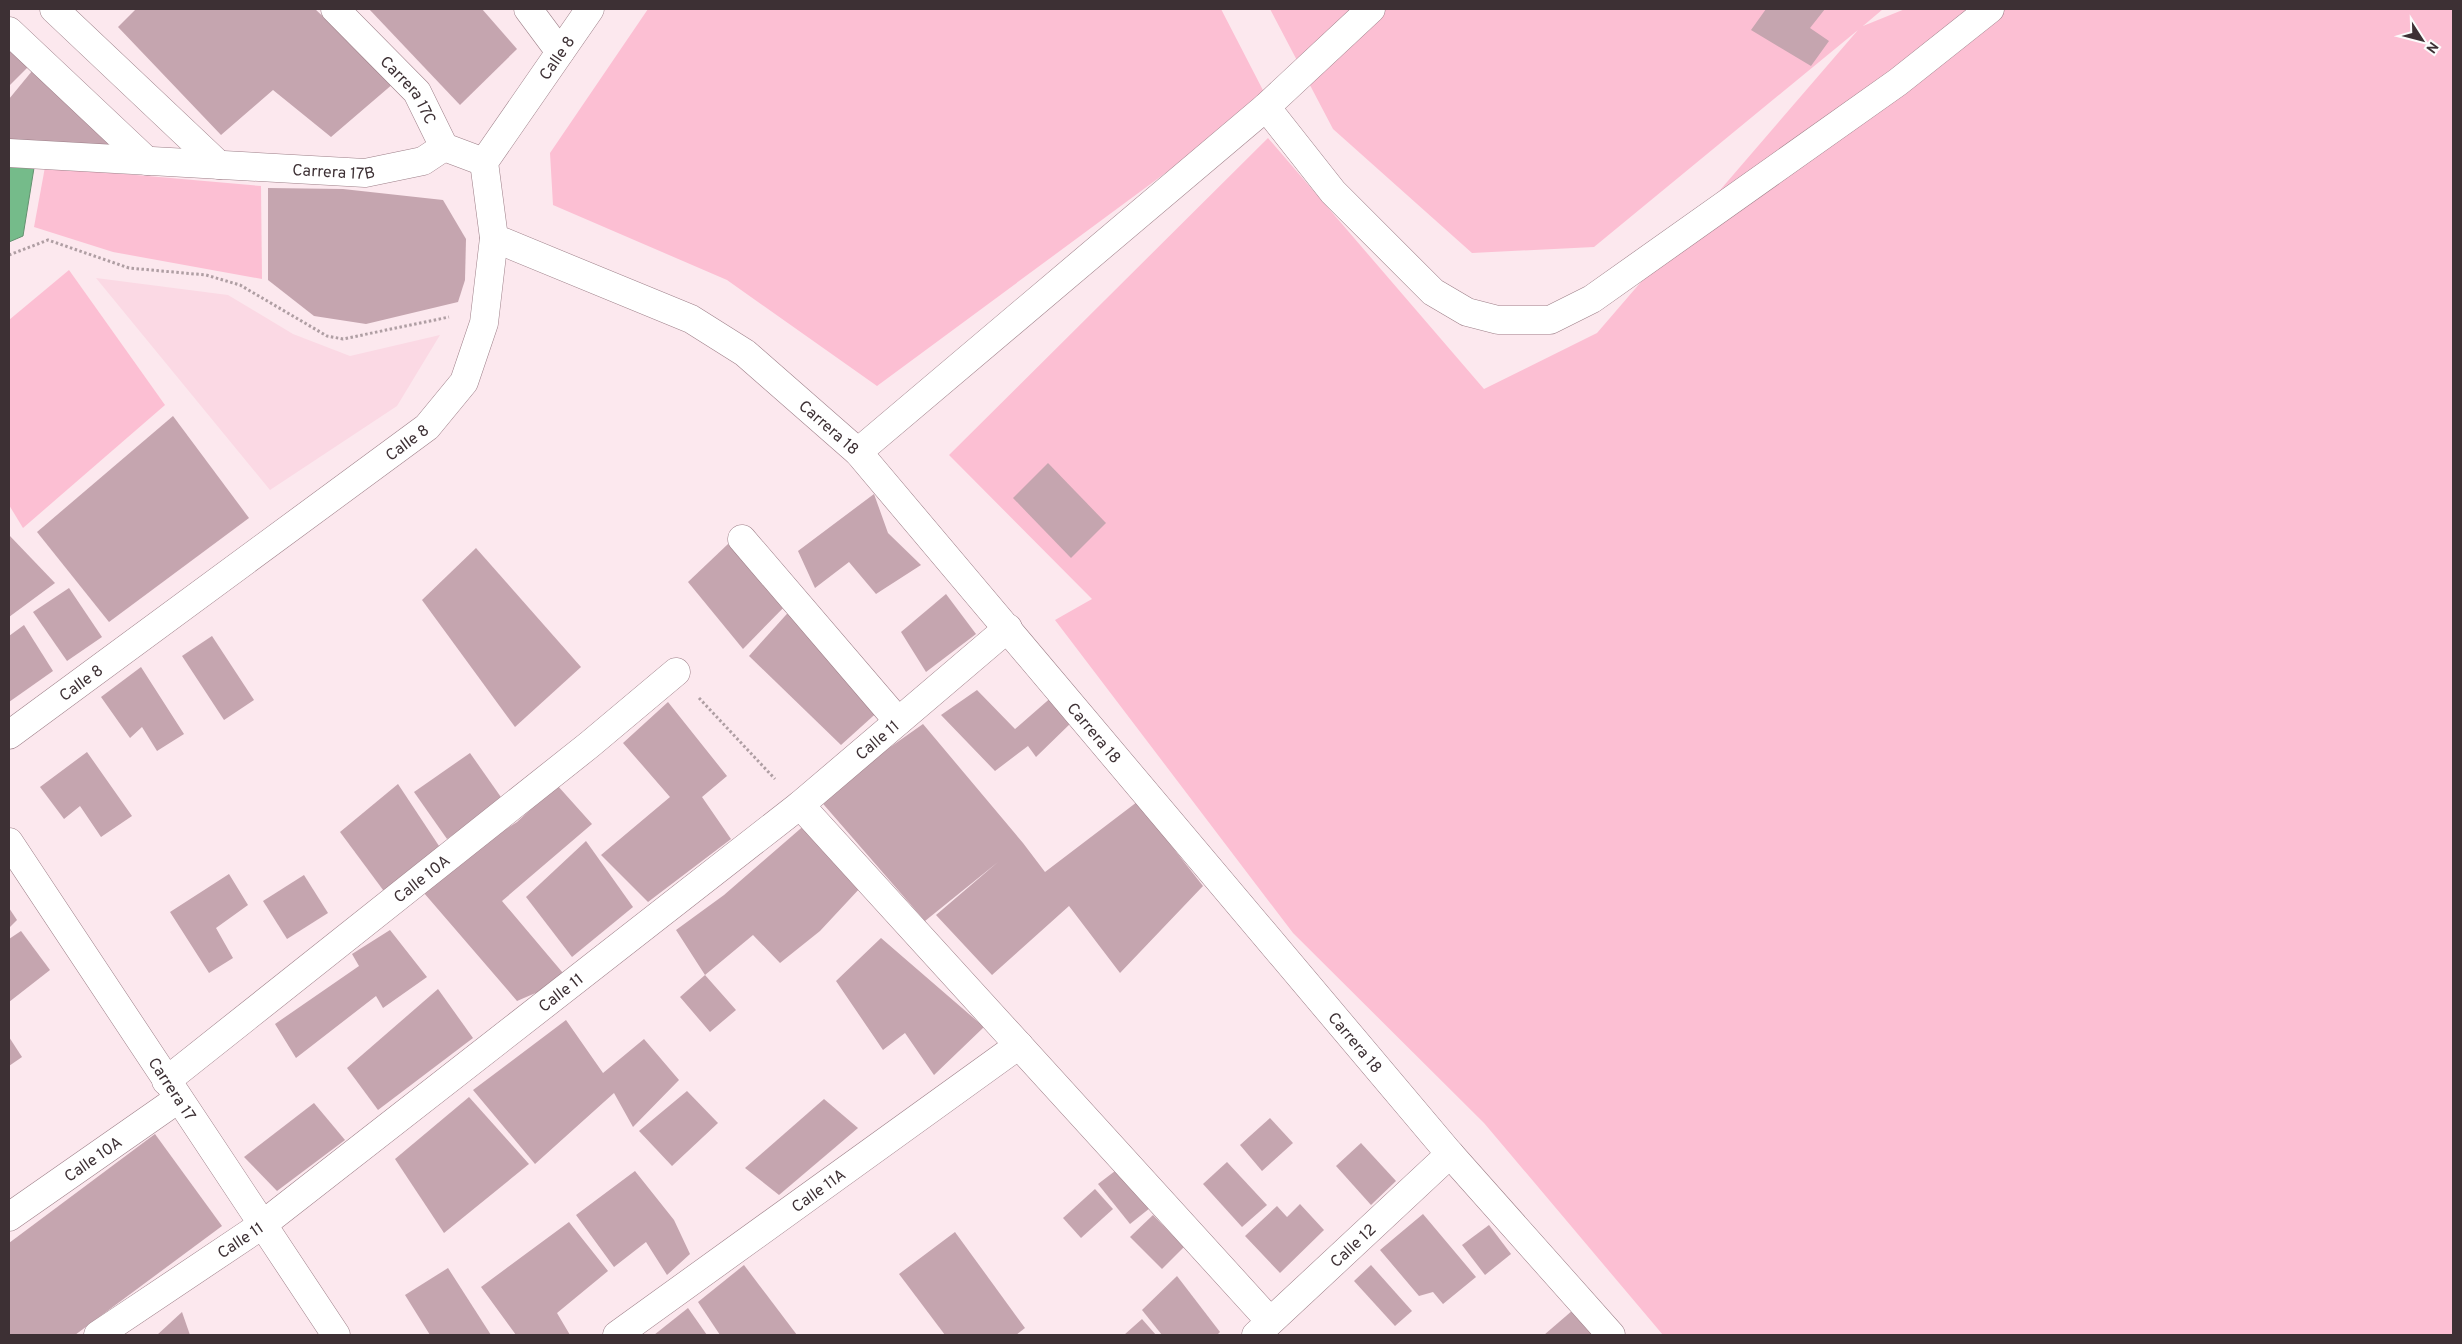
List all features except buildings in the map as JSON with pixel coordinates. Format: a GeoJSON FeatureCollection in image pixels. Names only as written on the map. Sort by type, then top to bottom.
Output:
{"type":"FeatureCollection","features":[{"type":"Feature","properties":{"kind":"street"},"geometry":{"type":"LineString","coordinates":[[54,9],[219,165]]}},
{"type":"Feature","properties":{"kind":"street","name":"Carrera 17C"},"geometry":{"type":"LineString","coordinates":[[335,9],[417,92],[444,147]]}},
{"type":"Feature","properties":{"kind":"street"},"geometry":{"type":"LineString","coordinates":[[528,9],[560,52]]}},
{"type":"Feature","properties":{"kind":"street","name":"Calle 8"},"geometry":{"type":"LineString","coordinates":[[9,735],[427,427],[464,382],[484,323],[494,238],[484,162],[590,9]]}},
{"type":"Feature","properties":{"kind":"street"},"geometry":{"type":"LineString","coordinates":[[858,452],[1266,107],[1371,9]]}},
{"type":"Feature","properties":{"kind":"street"},"geometry":{"type":"LineString","coordinates":[[1266,107],[1333,192],[1433,292],[1467,312],[1498,320],[1550,320],[1592,299],[1898,82],[1990,9]]}},
{"type":"Feature","properties":{"kind":"street"},"geometry":{"type":"LineString","coordinates":[[9,31],[147,162]]}},
{"type":"Feature","properties":{"kind":"street"},"geometry":{"type":"LineString","coordinates":[[444,147],[484,162]]}},
{"type":"Feature","properties":{"kind":"street","name":"Carrera 17B"},"geometry":{"type":"LineString","coordinates":[[9,153],[365,173],[423,161],[444,147]]}},
{"type":"Feature","properties":{"kind":"street","name":"Carrera 18"},"geometry":{"type":"LineString","coordinates":[[494,238],[691,319],[745,353],[858,452],[1450,1154],[1611,1335]]}},
{"type":"Feature","properties":{"kind":"street"},"geometry":{"type":"LineString","coordinates":[[742,539],[898,721]]}},
{"type":"Feature","properties":{"kind":"street","name":"Calle 11"},"geometry":{"type":"LineString","coordinates":[[98,1335],[262,1225],[800,805],[1008,628]]}},
{"type":"Feature","properties":{"kind":"street","name":"Calle 10A"},"geometry":{"type":"LineString","coordinates":[[9,1217],[172,1090],[676,672]]}},
{"type":"Feature","properties":{"kind":"street"},"geometry":{"type":"LineString","coordinates":[[800,805],[1018,1045],[1263,1328]]}},
{"type":"Feature","properties":{"kind":"street","name":"Carrera 17"},"geometry":{"type":"LineString","coordinates":[[9,842],[336,1335]]}},
{"type":"Feature","properties":{"kind":"street","name":"Calle 11A"},"geometry":{"type":"LineString","coordinates":[[617,1335],[1018,1045]]}},
{"type":"Feature","properties":{"kind":"street","name":"Calle 12"},"geometry":{"type":"LineString","coordinates":[[1263,1328],[1450,1154]]}},
{"type":"Feature","properties":{"kind":"path"},"geometry":{"type":"LineString","coordinates":[[9,255],[48,240],[128,268],[206,275],[240,285],[326,336],[343,339],[448,316],[484,323]]}},
{"type":"Feature","properties":{"kind":"path"},"geometry":{"type":"LineString","coordinates":[[676,672],[800,805]]}},
{"type":"Feature","properties":{"kind":"shaded area"},"geometry":{"type":"Polygon","coordinates":[[[648,9],[1221,9],[1267,98],[877,386],[727,280],[553,205],[550,153],[648,9]]]}},
{"type":"Feature","properties":{"kind":"shaded area"},"geometry":{"type":"Polygon","coordinates":[[[1270,9],[1883,9],[1863,26],[1905,9],[2453,9],[2453,1335],[1663,1335],[1484,1123],[1293,933],[1055,620],[1092,599],[949,455],[1268,138],[1484,389],[1597,333],[1858,30],[1594,247],[1472,253],[1333,129],[1270,9]]]}},
{"type":"Feature","properties":{"kind":"shaded area"},"geometry":{"type":"Polygon","coordinates":[[[9,166],[34,168],[23,236],[9,242],[9,166]]]}},
{"type":"Feature","properties":{"kind":"shaded area"},"geometry":{"type":"Polygon","coordinates":[[[45,167],[261,186],[262,279],[113,252],[34,227],[45,167]]]}},
{"type":"Feature","properties":{"kind":"shaded area"},"geometry":{"type":"Polygon","coordinates":[[[69,270],[165,405],[23,528],[9,505],[9,320],[69,270]]]}},
{"type":"Feature","properties":{"kind":"shaded area"},"geometry":{"type":"Polygon","coordinates":[[[96,278],[228,295],[293,334],[350,356],[440,335],[397,406],[270,490],[96,278]]]}}]}
